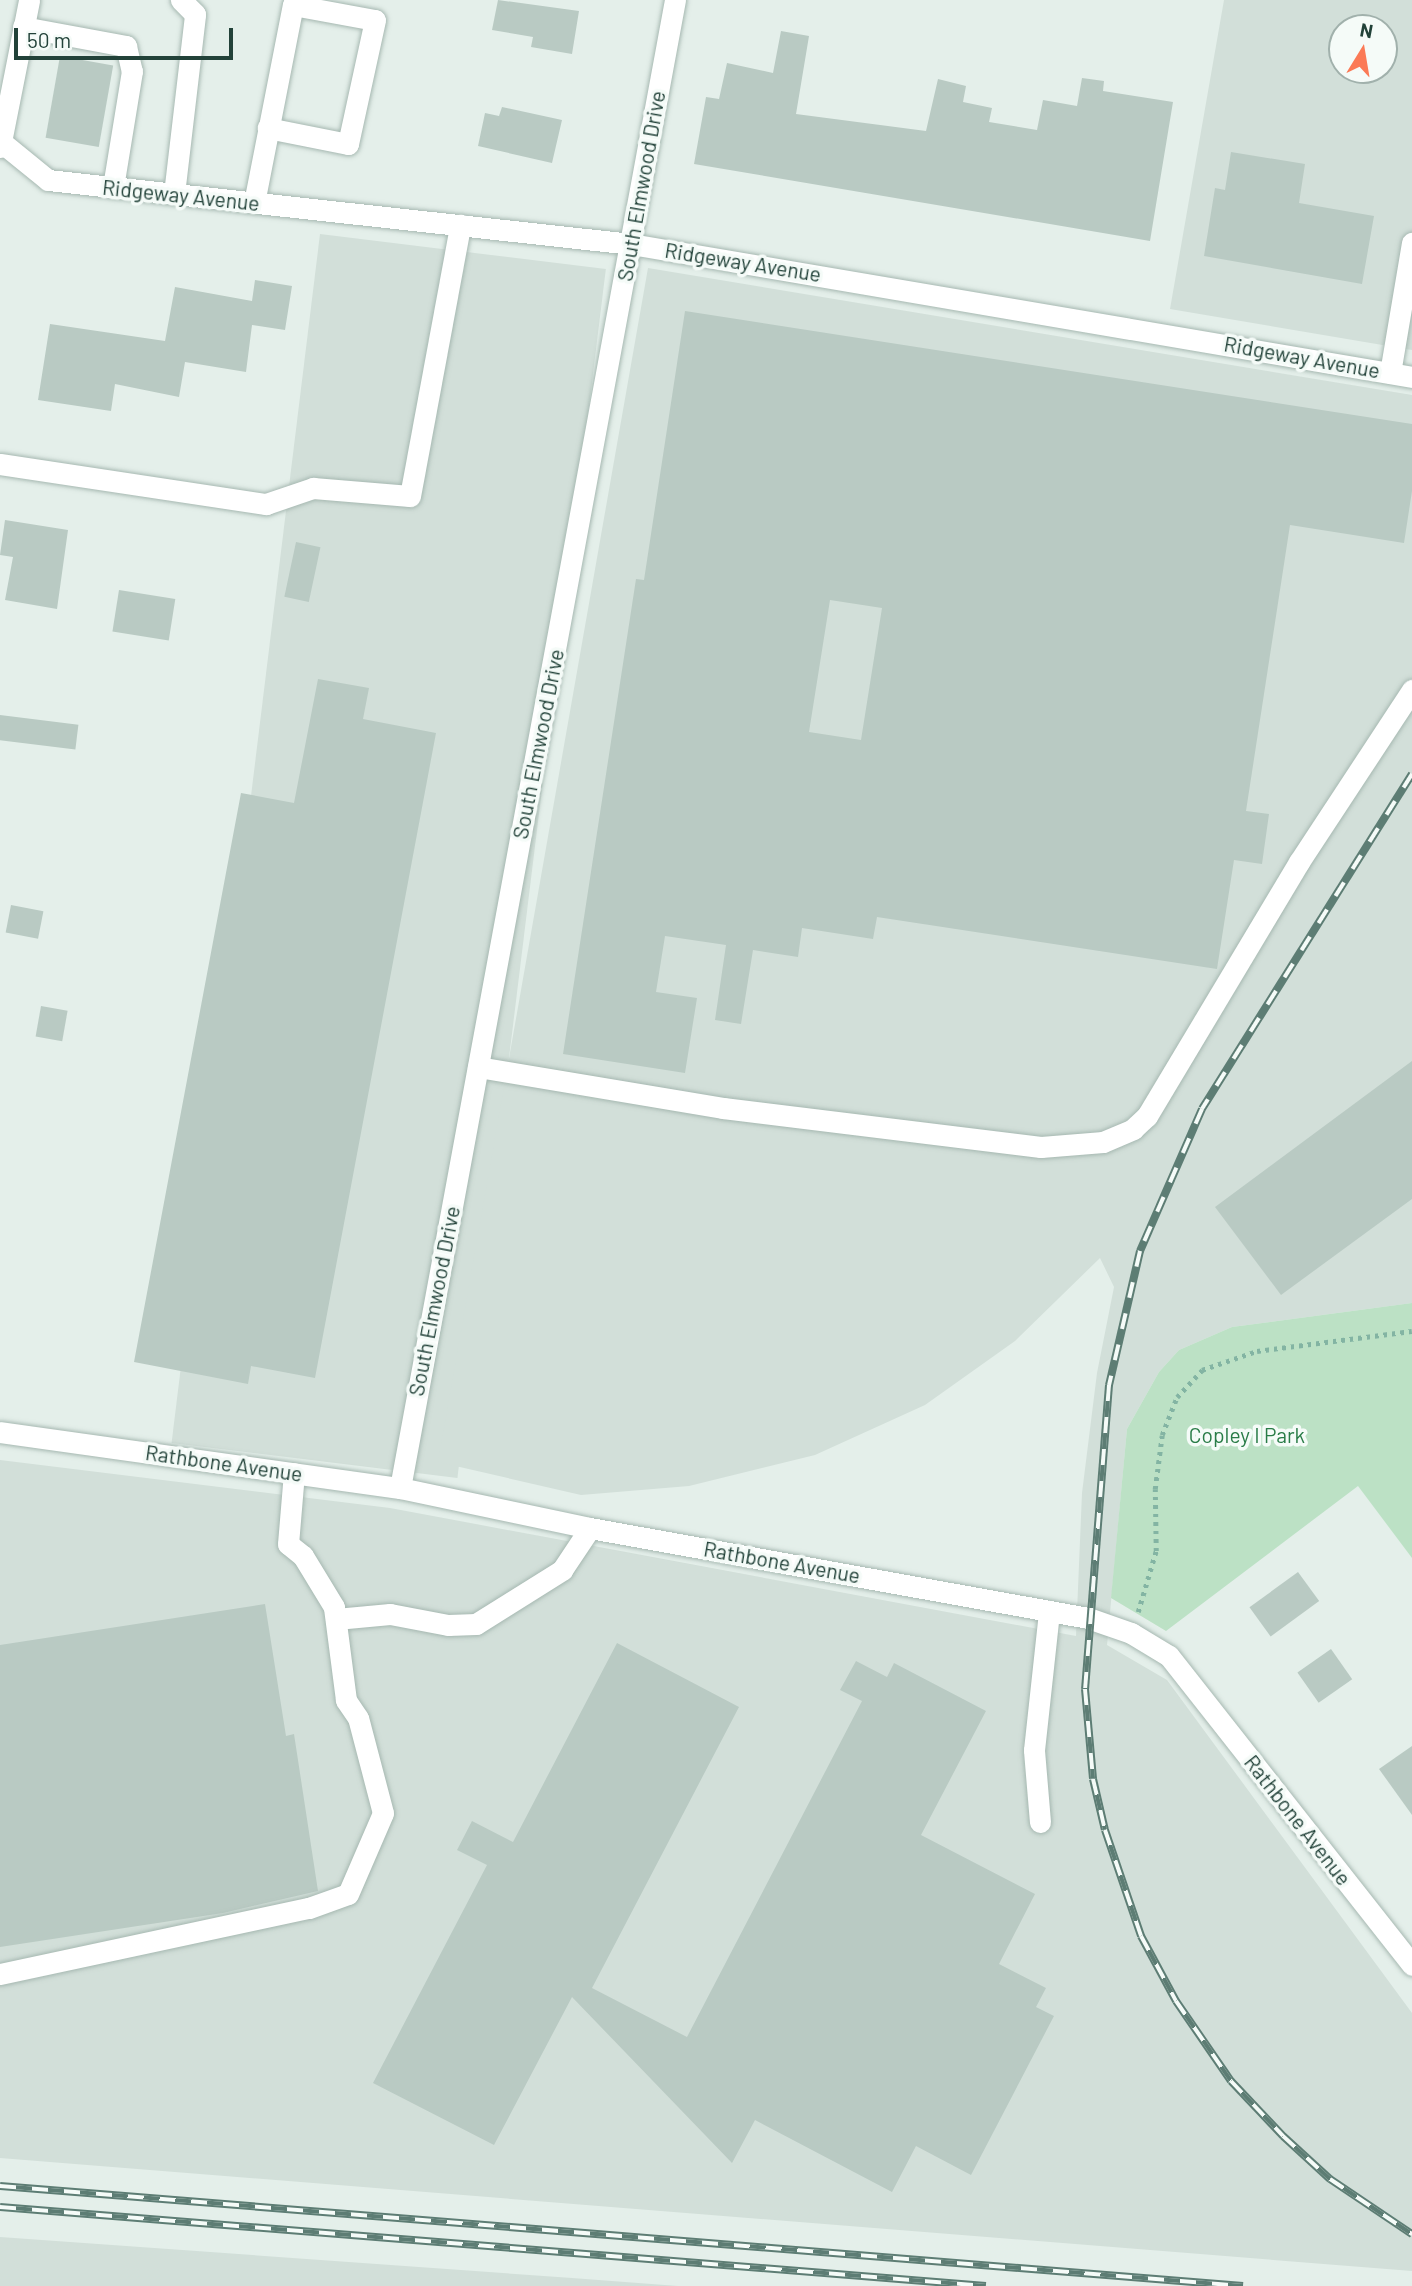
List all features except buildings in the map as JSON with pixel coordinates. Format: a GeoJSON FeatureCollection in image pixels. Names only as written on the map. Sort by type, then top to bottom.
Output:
{"type":"FeatureCollection","features":[{"type":"Feature","properties":{"kind":"street"},"geometry":{"type":"LineString","coordinates":[[0,143],[29,0]]}},
{"type":"Feature","properties":{"kind":"street"},"geometry":{"type":"LineString","coordinates":[[174,194],[195,13],[181,0]]}},
{"type":"Feature","properties":{"kind":"street","name":"South Elmwood Drive"},"geometry":{"type":"LineString","coordinates":[[400,1488],[675,0]]}},
{"type":"Feature","properties":{"kind":"street"},"geometry":{"type":"LineString","coordinates":[[254,203],[268,128],[293,5],[375,20],[348,144],[268,128]]}},
{"type":"Feature","properties":{"kind":"street"},"geometry":{"type":"LineString","coordinates":[[23,27],[126,46],[132,71],[113,187]]}},
{"type":"Feature","properties":{"kind":"street","name":"Ridgeway Avenue"},"geometry":{"type":"LineString","coordinates":[[0,143],[48,180],[631,244],[1412,377]]}},
{"type":"Feature","properties":{"kind":"street"},"geometry":{"type":"LineString","coordinates":[[0,464],[266,504],[313,488],[410,496],[460,225]]}},
{"type":"Feature","properties":{"kind":"street"},"geometry":{"type":"LineString","coordinates":[[1390,373],[1412,243]]}},
{"type":"Feature","properties":{"kind":"street"},"geometry":{"type":"LineString","coordinates":[[478,1068],[723,1108],[1041,1147],[1103,1142],[1133,1129],[1147,1116],[1298,862],[1412,690]]}},
{"type":"Feature","properties":{"kind":"street","name":"Rathbone Avenue"},"geometry":{"type":"LineString","coordinates":[[0,1432],[400,1488],[590,1528],[1049,1611],[1131,1633],[1169,1656],[1412,1965]]}},
{"type":"Feature","properties":{"kind":"street"},"geometry":{"type":"LineString","coordinates":[[0,1974],[309,1908],[348,1894],[383,1812],[358,1718],[346,1700],[334,1607],[303,1556],[288,1544],[294,1473]]}},
{"type":"Feature","properties":{"kind":"street"},"geometry":{"type":"LineString","coordinates":[[336,1619],[390,1614],[448,1625],[475,1624],[562,1570],[590,1528]]}},
{"type":"Feature","properties":{"kind":"street"},"geometry":{"type":"LineString","coordinates":[[1040,1822],[1034,1750],[1049,1611]]}},
{"type":"Feature","properties":{"kind":"path"},"geometry":{"type":"LineString","coordinates":[[1131,1633],[1156,1551],[1156,1489],[1162,1435],[1177,1397],[1202,1370],[1256,1351],[1412,1331]]}},
{"type":"Feature","properties":{"kind":"shaded area"},"geometry":{"type":"Polygon","coordinates":[[[1224,0],[1412,0],[1412,350],[1170,309],[1224,0]]]}},
{"type":"Feature","properties":{"kind":"shaded area"},"geometry":{"type":"Polygon","coordinates":[[[320,234],[606,269],[457,1478],[172,1443],[320,234]]]}},
{"type":"Feature","properties":{"kind":"shaded area"},"geometry":{"type":"Polygon","coordinates":[[[648,268],[1412,395],[1412,1303],[1232,1327],[1179,1350],[1159,1372],[1127,1429],[1107,1645],[1167,1680],[1412,2013],[1412,2271],[0,2158],[0,1460],[390,1508],[1076,1636],[1082,1493],[1097,1373],[1114,1287],[1100,1258],[1015,1341],[925,1405],[815,1455],[689,1486],[581,1495],[438,1462],[648,268]]]}},
{"type":"Feature","properties":{"kind":"shaded area"},"geometry":{"type":"Polygon","coordinates":[[[0,2237],[572,2278],[678,2286],[0,2286],[0,2237]]]}},
{"type":"Feature","properties":{"kind":"green space","name":"Copley I Park"},"geometry":{"type":"Polygon","coordinates":[[[1412,1303],[1412,1558],[1358,1486],[1166,1631],[1111,1598],[1127,1429],[1159,1372],[1179,1350],[1232,1327],[1412,1303]]]}},
{"type":"Feature","properties":{"kind":"railway"},"geometry":{"type":"LineString","coordinates":[[1412,774],[1202,1109],[1140,1251],[1109,1385],[1085,1689],[1093,1779],[1105,1830],[1141,1936],[1176,2001],[1231,2081],[1283,2136],[1330,2179],[1412,2234]]}},
{"type":"Feature","properties":{"kind":"railway"},"geometry":{"type":"LineString","coordinates":[[0,2186],[1243,2286]]}},
{"type":"Feature","properties":{"kind":"railway"},"geometry":{"type":"LineString","coordinates":[[0,2207],[986,2286]]}}]}
